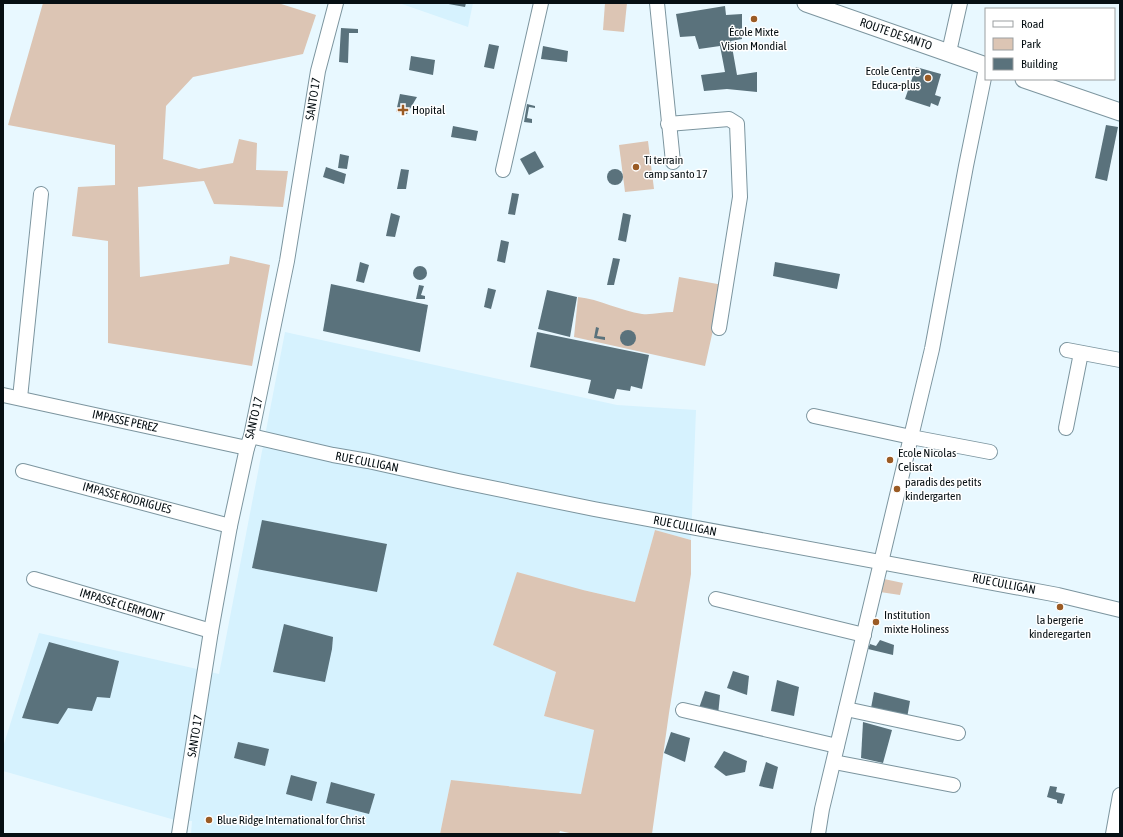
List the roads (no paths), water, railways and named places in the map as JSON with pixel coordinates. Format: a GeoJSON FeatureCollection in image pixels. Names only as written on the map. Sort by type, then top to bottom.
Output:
{"type":"FeatureCollection","features":[{"type":"Feature","properties":{"kind":"main road","name":"ROUTE DE SANTO"},"geometry":{"type":"LineString","coordinates":[[806,3],[949,52],[985,67]]}},
{"type":"Feature","properties":{"kind":"main road"},"geometry":{"type":"LineString","coordinates":[[1027,80],[1120,112]]}},
{"type":"Feature","properties":{"kind":"street","name":"SANTO 17"},"geometry":{"type":"LineString","coordinates":[[179,834],[211,631],[230,526],[287,261],[318,71],[336,3]]}},
{"type":"Feature","properties":{"kind":"street"},"geometry":{"type":"LineString","coordinates":[[503,170],[541,3]]}},
{"type":"Feature","properties":{"kind":"street"},"geometry":{"type":"LineString","coordinates":[[657,3],[673,162]]}},
{"type":"Feature","properties":{"kind":"street"},"geometry":{"type":"LineString","coordinates":[[949,52],[960,3]]}},
{"type":"Feature","properties":{"kind":"street"},"geometry":{"type":"LineString","coordinates":[[818,834],[837,746],[932,349],[985,72]]}},
{"type":"Feature","properties":{"kind":"street"},"geometry":{"type":"LineString","coordinates":[[668,124],[729,119],[737,124],[740,197],[719,328]]}},
{"type":"Feature","properties":{"kind":"street"},"geometry":{"type":"LineString","coordinates":[[20,398],[41,194]]}},
{"type":"Feature","properties":{"kind":"street"},"geometry":{"type":"LineString","coordinates":[[1066,428],[1074,351],[1120,360]]}},
{"type":"Feature","properties":{"kind":"street","name":"IMPASSE PEREZ"},"geometry":{"type":"LineString","coordinates":[[3,395],[249,442]]}},
{"type":"Feature","properties":{"kind":"street"},"geometry":{"type":"LineString","coordinates":[[814,416],[990,452]]}},
{"type":"Feature","properties":{"kind":"street","name":"RUE CULLIGAN"},"geometry":{"type":"LineString","coordinates":[[249,442],[368,461],[458,482],[586,508],[1058,594],[1120,610]]}},
{"type":"Feature","properties":{"kind":"street","name":"IMPASSE RODRIGUES"},"geometry":{"type":"LineString","coordinates":[[23,471],[230,526]]}},
{"type":"Feature","properties":{"kind":"street","name":"IMPASSE CLERMONT"},"geometry":{"type":"LineString","coordinates":[[34,579],[211,631]]}},
{"type":"Feature","properties":{"kind":"street"},"geometry":{"type":"LineString","coordinates":[[716,599],[864,635]]}},
{"type":"Feature","properties":{"kind":"street"},"geometry":{"type":"LineString","coordinates":[[846,709],[958,734]]}},
{"type":"Feature","properties":{"kind":"street"},"geometry":{"type":"LineString","coordinates":[[683,710],[837,746]]}},
{"type":"Feature","properties":{"kind":"street"},"geometry":{"type":"LineString","coordinates":[[834,762],[952,785]]}},
{"type":"Feature","properties":{"kind":"street"},"geometry":{"type":"LineString","coordinates":[[1112,834],[1120,795]]}},
{"type":"Feature","properties":{"kind":"place","name":"École Mixte Vision Mondial"},"geometry":{"type":"Point","coordinates":[754,19]}},
{"type":"Feature","properties":{"kind":"place","name":"Ecole Centre Educa-plus"},"geometry":{"type":"Point","coordinates":[928,78]}},
{"type":"Feature","properties":{"kind":"place","name":"Hopital"},"geometry":{"type":"Point","coordinates":[403,110]}},
{"type":"Feature","properties":{"kind":"place","name":"Ti terrain camp santo 17"},"geometry":{"type":"Point","coordinates":[636,167]}},
{"type":"Feature","properties":{"kind":"place","name":"Ecole Nicolas Celiscat"},"geometry":{"type":"Point","coordinates":[890,460]}},
{"type":"Feature","properties":{"kind":"place","name":"paradis des petits kindergarten"},"geometry":{"type":"Point","coordinates":[897,489]}},
{"type":"Feature","properties":{"kind":"place","name":"la bergerie kinderegarten"},"geometry":{"type":"Point","coordinates":[1060,607]}},
{"type":"Feature","properties":{"kind":"place","name":"Institution mixte Holiness"},"geometry":{"type":"Point","coordinates":[876,622]}},
{"type":"Feature","properties":{"kind":"place","name":"Blue Ridge International for Christ"},"geometry":{"type":"Point","coordinates":[209,820]}}]}
